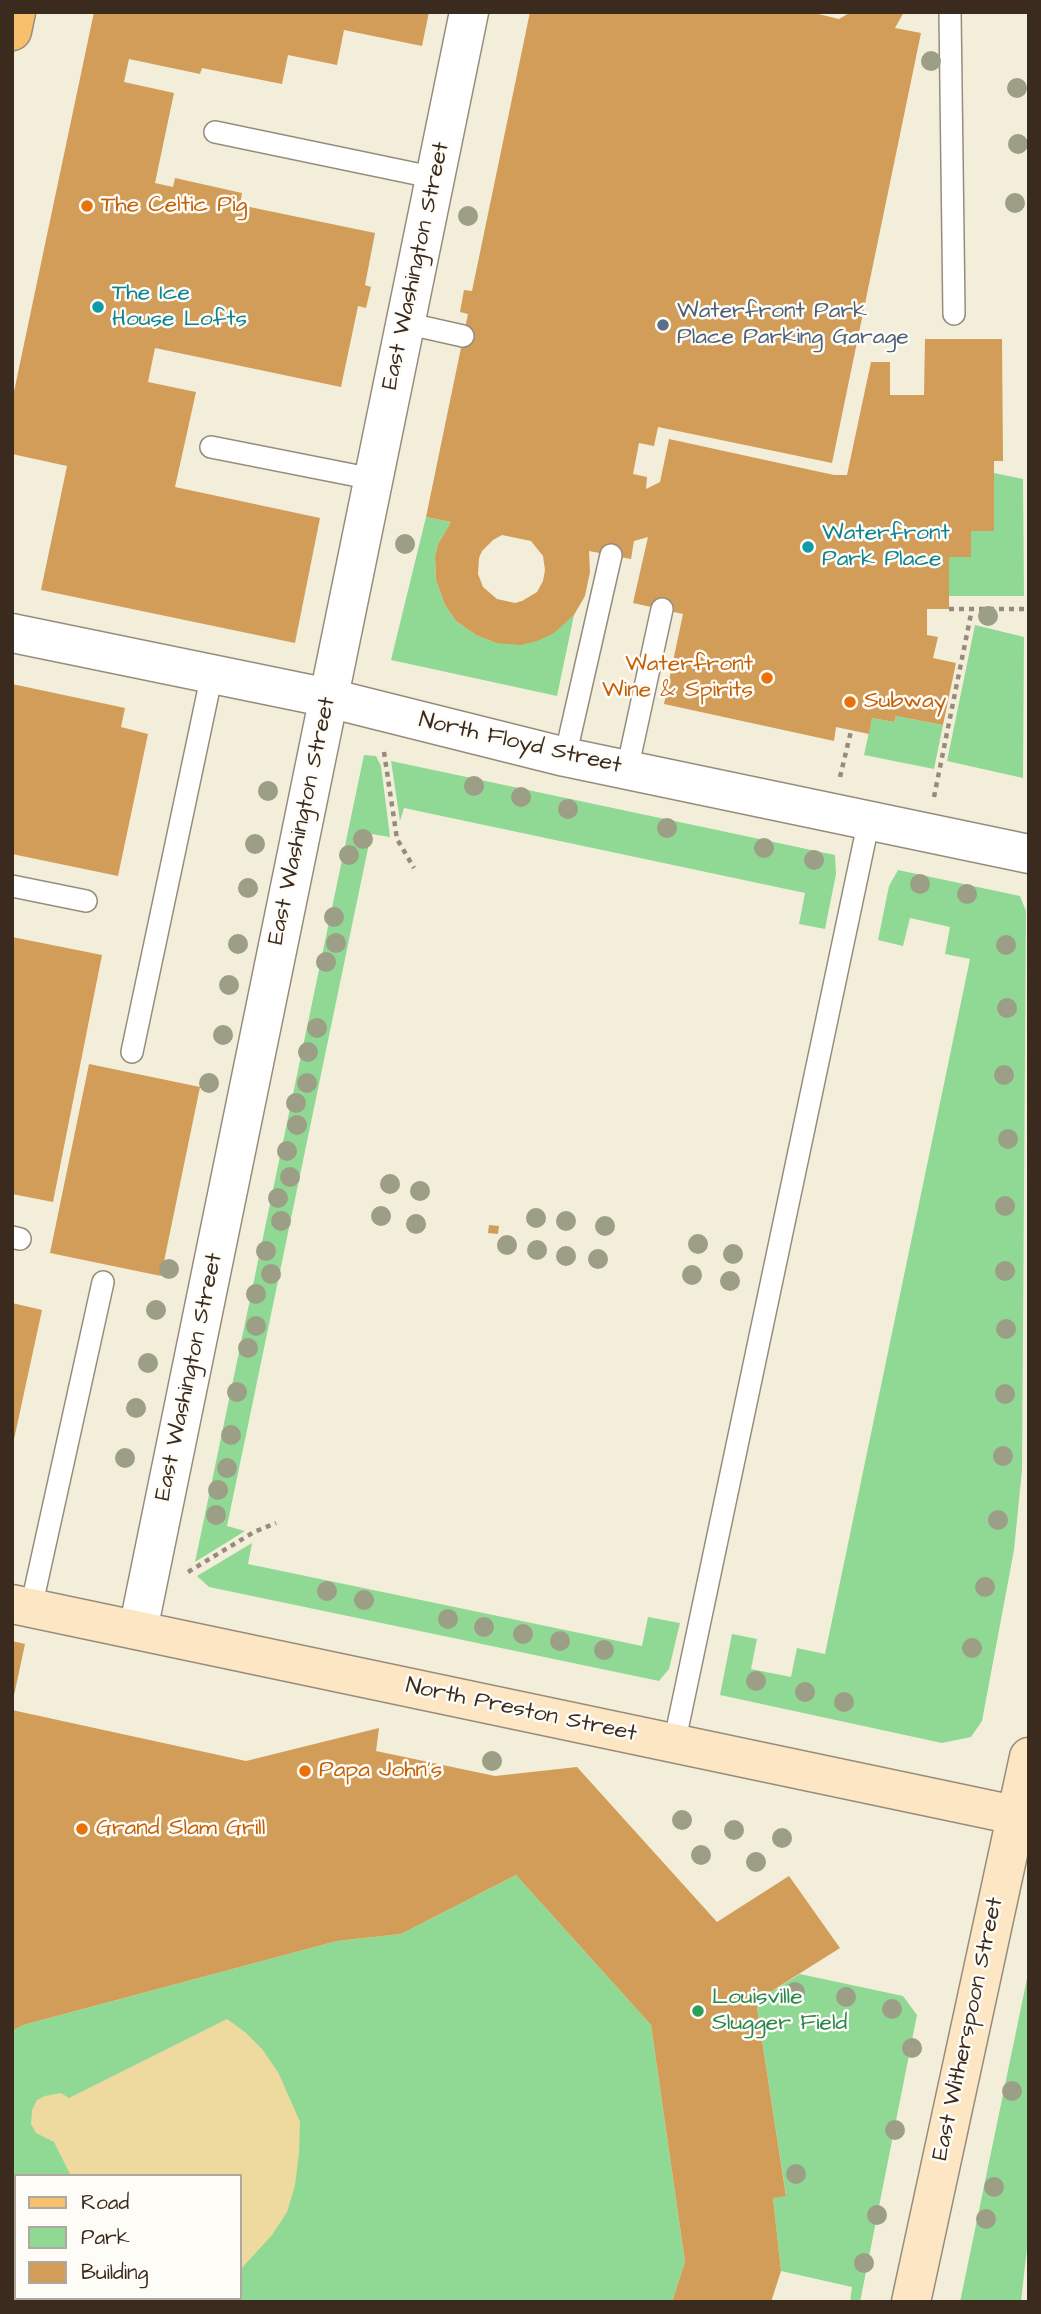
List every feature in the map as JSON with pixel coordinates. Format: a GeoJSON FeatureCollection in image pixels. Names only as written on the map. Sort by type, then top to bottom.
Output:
{"type":"FeatureCollection","features":[{"type":"Feature","properties":{"kind":"main road"},"geometry":{"type":"LineString","coordinates":[[12,31],[16,12]]}},
{"type":"Feature","properties":{"kind":"street","name":"East Washington Street"},"geometry":{"type":"LineString","coordinates":[[138,1630],[470,12]]}},
{"type":"Feature","properties":{"kind":"street","name":"North Floyd Street"},"geometry":{"type":"LineString","coordinates":[[12,633],[329,698],[565,757],[1029,854]]}},
{"type":"Feature","properties":{"kind":"street","name":"North Preston Street"},"geometry":{"type":"LineString","coordinates":[[22,1606],[1022,1817]]}},
{"type":"Feature","properties":{"kind":"street","name":"East Witherspoon Street"},"geometry":{"type":"LineString","coordinates":[[911,2302],[1022,1817],[1029,1757]]}},
{"type":"Feature","properties":{"kind":"lane"},"geometry":{"type":"LineString","coordinates":[[950,12],[954,314]]}},
{"type":"Feature","properties":{"kind":"lane"},"geometry":{"type":"LineString","coordinates":[[215,132],[436,178]]}},
{"type":"Feature","properties":{"kind":"lane"},"geometry":{"type":"LineString","coordinates":[[405,323],[463,336]]}},
{"type":"Feature","properties":{"kind":"lane"},"geometry":{"type":"LineString","coordinates":[[211,447],[373,479]]}},
{"type":"Feature","properties":{"kind":"lane"},"geometry":{"type":"LineString","coordinates":[[565,757],[611,555]]}},
{"type":"Feature","properties":{"kind":"lane"},"geometry":{"type":"LineString","coordinates":[[627,770],[662,609]]}},
{"type":"Feature","properties":{"kind":"lane"},"geometry":{"type":"LineString","coordinates":[[132,1052],[212,674]]}},
{"type":"Feature","properties":{"kind":"lane"},"geometry":{"type":"LineString","coordinates":[[674,1744],[869,820]]}},
{"type":"Feature","properties":{"kind":"lane"},"geometry":{"type":"LineString","coordinates":[[12,886],[86,901]]}},
{"type":"Feature","properties":{"kind":"lane"},"geometry":{"type":"LineString","coordinates":[[22,1606],[103,1282]]}},
{"type":"Feature","properties":{"kind":"path"},"geometry":{"type":"LineString","coordinates":[[949,609],[1029,609]]}},
{"type":"Feature","properties":{"kind":"path"},"geometry":{"type":"LineString","coordinates":[[927,832],[972,609]]}},
{"type":"Feature","properties":{"kind":"path"},"geometry":{"type":"LineString","coordinates":[[832,812],[852,730]]}},
{"type":"Feature","properties":{"kind":"path"},"geometry":{"type":"LineString","coordinates":[[376,750],[385,752],[397,839],[414,868]]}},
{"type":"Feature","properties":{"kind":"path"},"geometry":{"type":"LineString","coordinates":[[187,1572],[254,1532],[276,1523]]}},
{"type":"Feature","properties":{"kind":"green space"},"geometry":{"type":"Polygon","coordinates":[[[994,473],[1023,479],[1024,596],[949,596],[949,557],[971,557],[971,531],[994,531],[994,473]]]}},
{"type":"Feature","properties":{"kind":"green space"},"geometry":{"type":"Polygon","coordinates":[[[426,517],[451,522],[438,544],[435,557],[436,580],[445,605],[456,621],[476,635],[496,643],[574,615],[557,696],[391,660],[426,517]]]}},
{"type":"Feature","properties":{"kind":"green space"},"geometry":{"type":"Polygon","coordinates":[[[975,625],[1024,637],[1023,778],[947,761],[975,625]]]}},
{"type":"Feature","properties":{"kind":"green space"},"geometry":{"type":"Polygon","coordinates":[[[896,716],[943,725],[934,769],[864,755],[872,718],[894,722],[896,716]]]}},
{"type":"Feature","properties":{"kind":"green space"},"geometry":{"type":"Polygon","coordinates":[[[364,755],[376,756],[381,766],[390,837],[371,834],[227,1526],[245,1531],[195,1562],[364,755]]]}},
{"type":"Feature","properties":{"kind":"green space"},"geometry":{"type":"Polygon","coordinates":[[[391,761],[835,855],[836,874],[825,929],[799,924],[805,893],[404,808],[400,821],[391,761]]]}},
{"type":"Feature","properties":{"kind":"green space"},"geometry":{"type":"Polygon","coordinates":[[[898,870],[1020,896],[1026,911],[1022,1470],[1014,1550],[982,1721],[971,1737],[942,1743],[720,1695],[732,1634],[757,1639],[751,1669],[791,1677],[797,1648],[825,1654],[970,959],[945,954],[950,927],[910,918],[903,946],[878,940],[889,886],[898,870]]]}},
{"type":"Feature","properties":{"kind":"green space"},"geometry":{"type":"Polygon","coordinates":[[[252,1543],[248,1564],[642,1646],[648,1617],[680,1623],[669,1669],[659,1681],[209,1587],[197,1576],[252,1543]]]}},
{"type":"Feature","properties":{"kind":"green space"},"geometry":{"type":"Polygon","coordinates":[[[516,1875],[651,2025],[685,2262],[672,2302],[79,2302],[78,2300],[242,2300],[242,2174],[14,2174],[14,2218],[12,2031],[23,2025],[337,1941],[401,1934],[516,1875]]]}},
{"type":"Feature","properties":{"kind":"green space"},"geometry":{"type":"Polygon","coordinates":[[[1029,1969],[1029,2230],[1021,2302],[960,2302],[1029,1969]]]}},
{"type":"Feature","properties":{"kind":"green space"},"geometry":{"type":"Polygon","coordinates":[[[800,1974],[903,1996],[917,2015],[860,2302],[850,2302],[852,2287],[781,2271],[773,2198],[786,2195],[756,2001],[800,1974]]]}},
{"type":"Feature","properties":{"kind":"sand"},"geometry":{"type":"Polygon","coordinates":[[[227,2019],[262,2049],[278,2072],[300,2122],[295,2185],[287,2212],[272,2235],[242,2268],[242,2174],[70,2174],[54,2142],[36,2133],[31,2124],[32,2110],[37,2100],[61,2093],[69,2098],[227,2019]]]}},
{"type":"Feature","properties":{"kind":"building"},"geometry":{"type":"Polygon","coordinates":[[[94,12],[429,12],[422,46],[344,30],[337,65],[288,55],[282,84],[202,68],[200,74],[129,59],[124,82],[174,93],[155,183],[173,187],[175,178],[242,193],[240,205],[375,233],[365,285],[371,287],[366,308],[358,306],[341,387],[155,348],[148,382],[196,392],[175,487],[320,518],[295,643],[41,590],[67,466],[12,454],[12,401],[94,12]]]}},
{"type":"Feature","properties":{"kind":"building","name":"Waterfront Park Place Parking Garage"},"geometry":{"type":"Polygon","coordinates":[[[530,12],[810,12],[839,19],[851,12],[904,12],[895,28],[921,33],[832,463],[658,427],[654,446],[639,443],[633,474],[647,477],[646,489],[660,482],[669,439],[834,475],[847,475],[871,362],[890,362],[890,395],[924,395],[925,339],[1002,339],[1003,461],[994,461],[994,531],[971,531],[971,557],[949,557],[949,609],[927,609],[927,635],[938,637],[933,658],[956,663],[943,725],[896,716],[894,722],[872,718],[869,734],[836,727],[834,741],[664,704],[683,614],[633,603],[648,537],[634,541],[631,559],[589,551],[590,572],[585,596],[574,615],[554,633],[537,641],[521,645],[496,643],[476,635],[456,621],[445,605],[436,580],[435,557],[438,544],[451,522],[426,517],[468,314],[460,312],[464,290],[472,291],[530,12]],[[502,535],[482,551],[478,574],[483,587],[497,599],[515,603],[537,592],[545,570],[543,556],[531,541],[502,535]]]}},
{"type":"Feature","properties":{"kind":"building"},"geometry":{"type":"Polygon","coordinates":[[[12,684],[125,708],[121,727],[148,734],[118,876],[12,854],[12,684]]]}},
{"type":"Feature","properties":{"kind":"building"},"geometry":{"type":"Polygon","coordinates":[[[12,937],[102,955],[53,1202],[12,1194],[12,937]]]}},
{"type":"Feature","properties":{"kind":"building"},"geometry":{"type":"Polygon","coordinates":[[[89,1064],[200,1087],[161,1276],[50,1253],[89,1064]]]}},
{"type":"Feature","properties":{"kind":"building"},"geometry":{"type":"Polygon","coordinates":[[[489,1225],[499,1226],[498,1234],[488,1233],[489,1225]]]}},
{"type":"Feature","properties":{"kind":"building"},"geometry":{"type":"Polygon","coordinates":[[[12,1303],[42,1310],[13,1444],[12,1443],[12,1303]]]}},
{"type":"Feature","properties":{"kind":"building"},"geometry":{"type":"Polygon","coordinates":[[[12,1641],[25,1644],[13,1700],[12,1700],[12,1641]]]}},
{"type":"Feature","properties":{"kind":"building","name":"Louisville Slugger Field"},"geometry":{"type":"Polygon","coordinates":[[[12,1710],[246,1761],[379,1728],[376,1751],[495,1776],[577,1767],[717,1922],[789,1876],[840,1948],[756,2001],[786,2196],[773,2198],[781,2271],[771,2302],[672,2302],[685,2262],[651,2025],[516,1875],[401,1934],[337,1941],[23,2025],[12,2031],[12,1710]]]}},
{"type":"Feature","properties":{"kind":"building"},"geometry":{"type":"Polygon","coordinates":[[[12,2216],[14,2300],[79,2302],[12,2302],[12,2216]]]}},
{"type":"Feature","properties":{"kind":"place","name":"The Celtic Pig"},"geometry":{"type":"Point","coordinates":[87,206]}},
{"type":"Feature","properties":{"kind":"place","name":"The Ice House Lofts"},"geometry":{"type":"Point","coordinates":[98,307]}},
{"type":"Feature","properties":{"kind":"place","name":"Waterfront Park Place Parking Garage"},"geometry":{"type":"Point","coordinates":[663,325]}},
{"type":"Feature","properties":{"kind":"place","name":"Waterfront Park Place"},"geometry":{"type":"Point","coordinates":[808,547]}},
{"type":"Feature","properties":{"kind":"place","name":"Waterfront Wine & Spirits"},"geometry":{"type":"Point","coordinates":[767,678]}},
{"type":"Feature","properties":{"kind":"place","name":"Subway"},"geometry":{"type":"Point","coordinates":[850,702]}},
{"type":"Feature","properties":{"kind":"place","name":"Papa John's"},"geometry":{"type":"Point","coordinates":[305,1771]}},
{"type":"Feature","properties":{"kind":"place","name":"Grand Slam Grill"},"geometry":{"type":"Point","coordinates":[82,1829]}},
{"type":"Feature","properties":{"kind":"place","name":"Louisville Slugger Field"},"geometry":{"type":"Point","coordinates":[698,2011]}}]}
